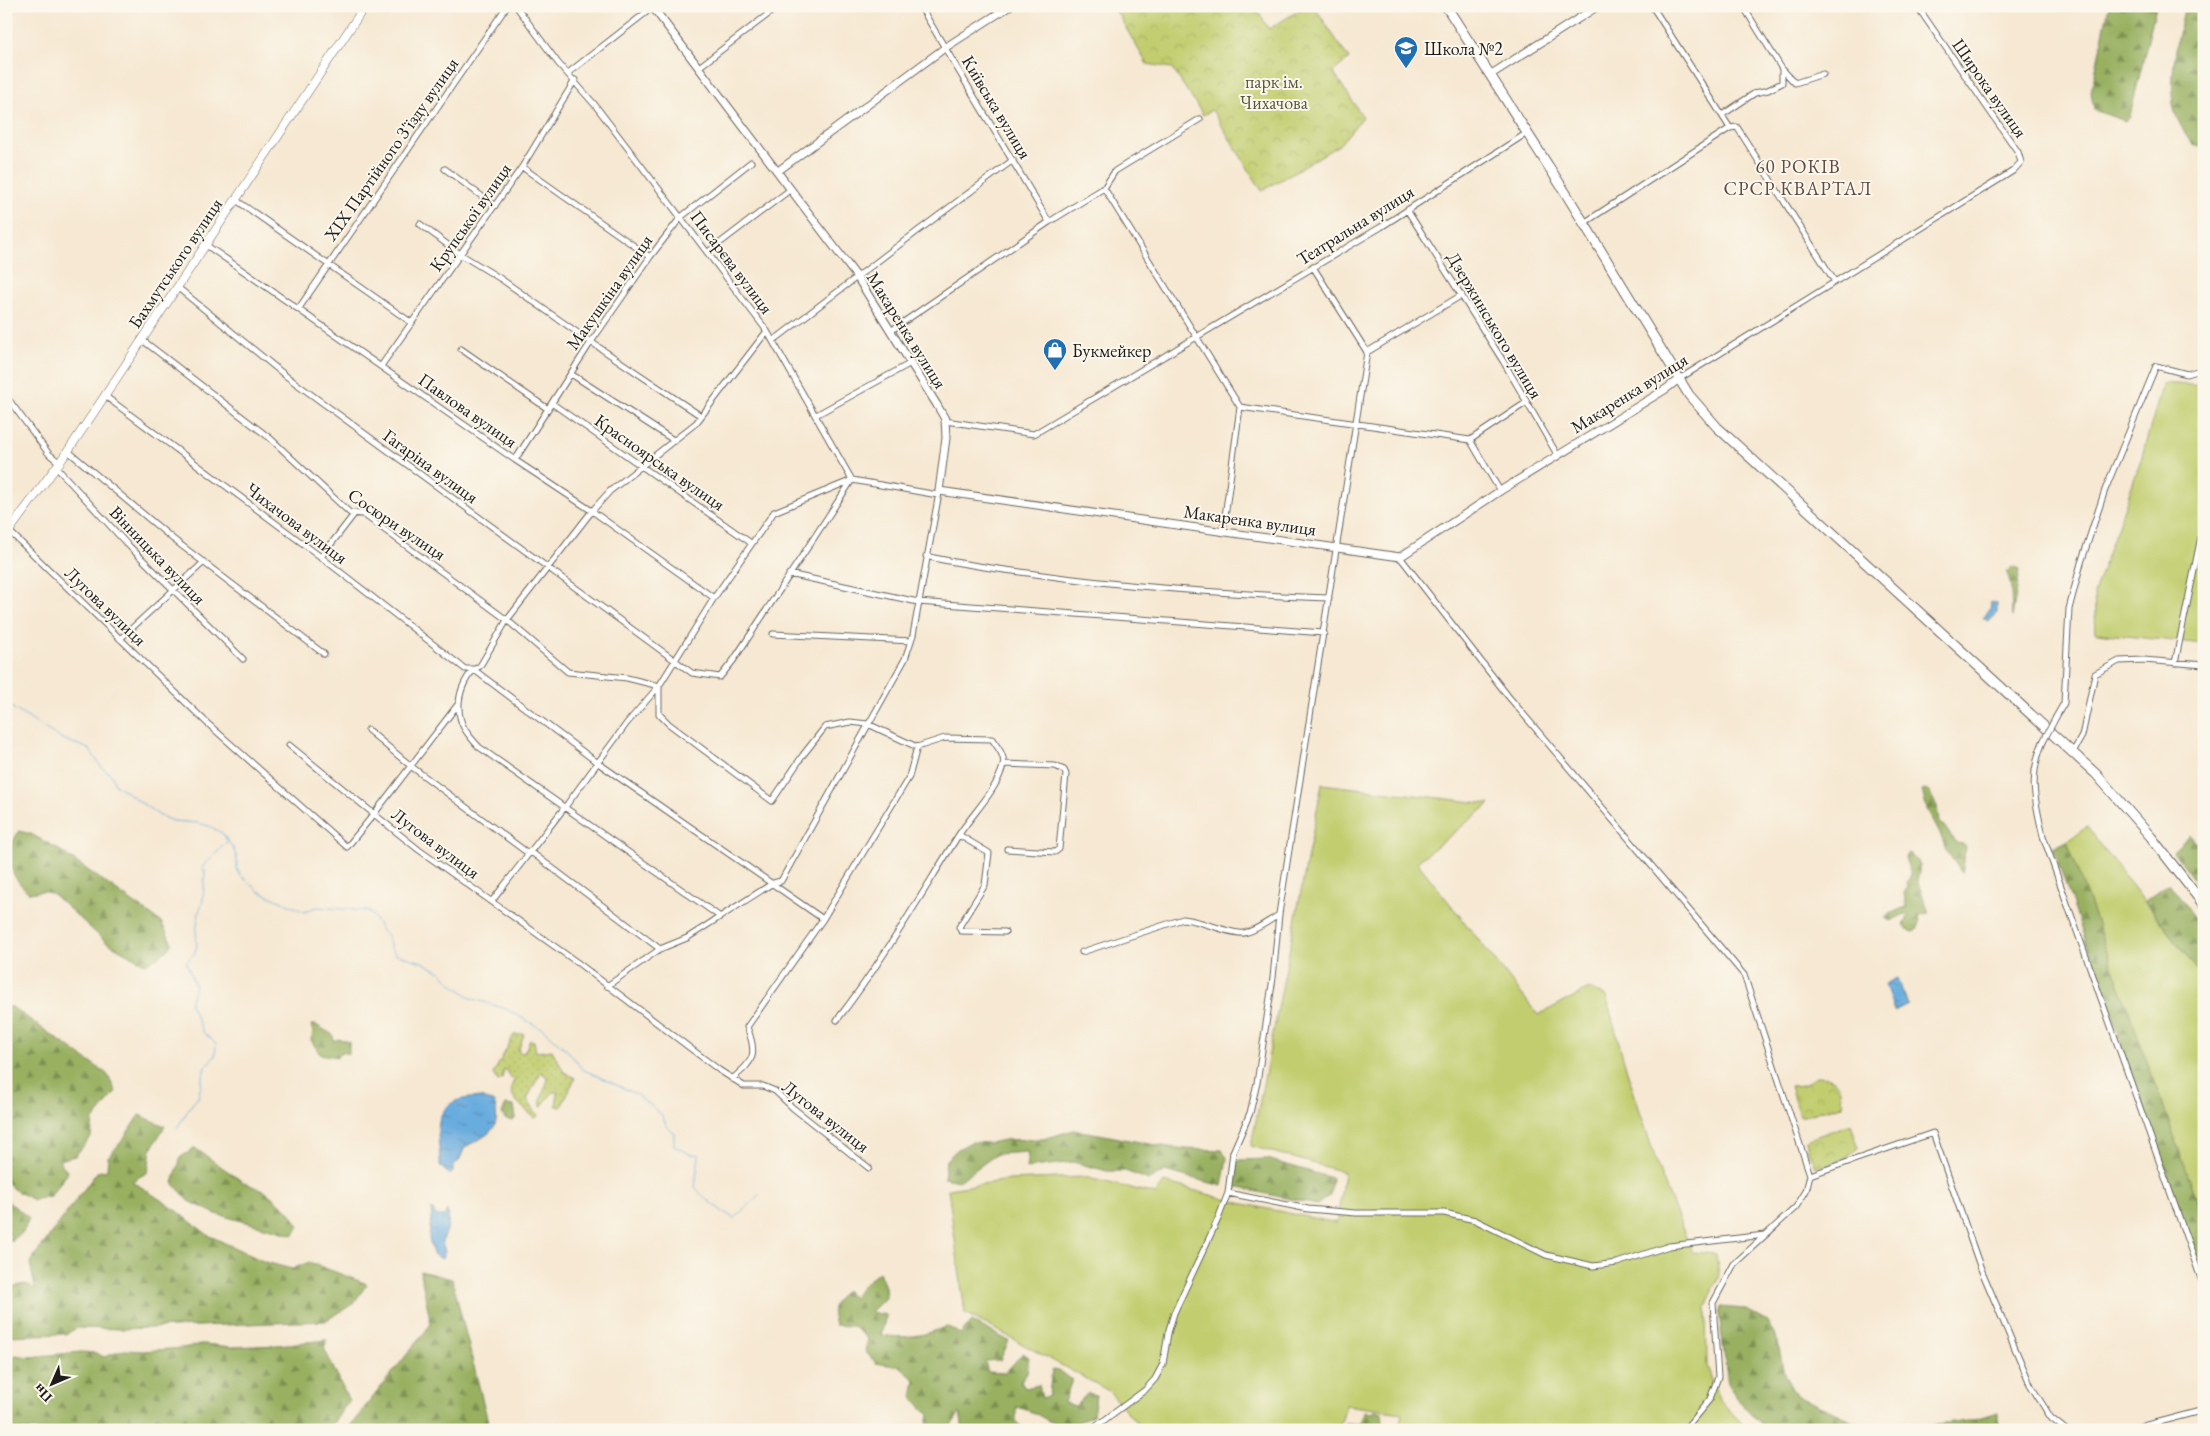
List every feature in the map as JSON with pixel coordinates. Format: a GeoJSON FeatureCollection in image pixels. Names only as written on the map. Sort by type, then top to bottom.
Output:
{"type":"FeatureCollection","features":[{"type":"Feature","properties":{"kind":"main road","name":"Бахмутського вулиця"},"geometry":{"type":"LineString","coordinates":[[7,531],[68,451],[365,6]]}},
{"type":"Feature","properties":{"kind":"main road"},"geometry":{"type":"LineString","coordinates":[[1446,6],[1584,223],[1689,395],[1717,427],[2096,774],[2151,837],[2204,905]]}},
{"type":"Feature","properties":{"kind":"street","name":"XIX Партійного З'їзду вулиця"},"geometry":{"type":"LineString","coordinates":[[299,308],[327,264],[507,6]]}},
{"type":"Feature","properties":{"kind":"street","name":"Писарєва вулиця"},"geometry":{"type":"LineString","coordinates":[[516,6],[681,217],[767,331],[852,480]]}},
{"type":"Feature","properties":{"kind":"street"},"geometry":{"type":"LineString","coordinates":[[568,73],[652,6]]}},
{"type":"Feature","properties":{"kind":"street","name":"Макаренка вулиця"},"geometry":{"type":"LineString","coordinates":[[652,6],[857,277],[892,330],[945,421]]}},
{"type":"Feature","properties":{"kind":"street"},"geometry":{"type":"LineString","coordinates":[[699,67],[772,8],[779,6]]}},
{"type":"Feature","properties":{"kind":"street","name":"Київська вулиця"},"geometry":{"type":"LineString","coordinates":[[920,6],[1049,222]]}},
{"type":"Feature","properties":{"kind":"street"},"geometry":{"type":"LineString","coordinates":[[778,171],[946,47],[1010,6]]}},
{"type":"Feature","properties":{"kind":"street"},"geometry":{"type":"LineString","coordinates":[[1652,6],[1730,128]]}},
{"type":"Feature","properties":{"kind":"street"},"geometry":{"type":"LineString","coordinates":[[1744,6],[1782,69],[1795,83],[1823,74]]}},
{"type":"Feature","properties":{"kind":"street","name":"Широка вулиця"},"geometry":{"type":"LineString","coordinates":[[1917,6],[2018,152],[2021,162]]}},
{"type":"Feature","properties":{"kind":"street"},"geometry":{"type":"LineString","coordinates":[[1490,74],[1592,8]]}},
{"type":"Feature","properties":{"kind":"street"},"geometry":{"type":"LineString","coordinates":[[1722,115],[1755,93],[1768,90],[1782,83],[1782,69]]}},
{"type":"Feature","properties":{"kind":"street","name":"Крупської вулиця"},"geometry":{"type":"LineString","coordinates":[[381,366],[522,167],[575,80]]}},
{"type":"Feature","properties":{"kind":"street"},"geometry":{"type":"LineString","coordinates":[[892,330],[1049,222],[1104,188],[1115,171],[1200,119]]}},
{"type":"Feature","properties":{"kind":"street"},"geometry":{"type":"LineString","coordinates":[[1584,223],[1730,128],[1737,127],[1835,282]]}},
{"type":"Feature","properties":{"kind":"street","name":"Театральна вулиця"},"geometry":{"type":"LineString","coordinates":[[945,421],[1034,434],[1260,300],[1407,210],[1527,133]]}},
{"type":"Feature","properties":{"kind":"street"},"geometry":{"type":"LineString","coordinates":[[773,342],[1013,160]]}},
{"type":"Feature","properties":{"kind":"street","name":"Макушкіна вулиця"},"geometry":{"type":"LineString","coordinates":[[515,460],[553,404],[591,342],[650,257],[681,217],[751,162]]}},
{"type":"Feature","properties":{"kind":"street","name":"Макаренка вулиця"},"geometry":{"type":"LineString","coordinates":[[939,493],[1400,557],[1500,491],[1666,390],[1679,379],[2013,170],[2021,162]]}},
{"type":"Feature","properties":{"kind":"street"},"geometry":{"type":"LineString","coordinates":[[522,167],[650,257]]}},
{"type":"Feature","properties":{"kind":"street"},"geometry":{"type":"LineString","coordinates":[[445,169],[494,206]]}},
{"type":"Feature","properties":{"kind":"street"},"geometry":{"type":"LineString","coordinates":[[1104,188],[1240,407],[1223,531]]}},
{"type":"Feature","properties":{"kind":"street"},"geometry":{"type":"LineString","coordinates":[[708,252],[791,189]]}},
{"type":"Feature","properties":{"kind":"street"},"geometry":{"type":"LineString","coordinates":[[236,200],[412,323]]}},
{"type":"Feature","properties":{"kind":"street","name":"Дзержинського вулиця"},"geometry":{"type":"LineString","coordinates":[[1407,210],[1462,295],[1558,456]]}},
{"type":"Feature","properties":{"kind":"street"},"geometry":{"type":"LineString","coordinates":[[420,224],[460,254],[501,278],[591,342],[701,416]]}},
{"type":"Feature","properties":{"kind":"street","name":"Павлова вулиця"},"geometry":{"type":"LineString","coordinates":[[206,245],[515,460],[592,511],[714,598]]}},
{"type":"Feature","properties":{"kind":"street"},"geometry":{"type":"LineString","coordinates":[[1090,1430],[1145,1390],[1155,1379],[1163,1364],[1168,1333],[1174,1313],[1218,1219],[1228,1193],[1233,1152],[1250,1113],[1257,1083],[1273,978],[1279,915],[1337,548],[1354,423],[1367,352],[1314,267]]}},
{"type":"Feature","properties":{"kind":"street","name":"Гагаріна вулиця"},"geometry":{"type":"LineString","coordinates":[[177,288],[286,376],[692,673],[720,677],[733,662],[789,574]]}},
{"type":"Feature","properties":{"kind":"street"},"geometry":{"type":"LineString","coordinates":[[1367,352],[1462,295]]}},
{"type":"Feature","properties":{"kind":"street"},"geometry":{"type":"LineString","coordinates":[[719,916],[479,747],[467,733],[458,716],[459,703],[460,692],[473,669],[480,666],[507,620],[592,511],[610,491],[640,466],[687,432],[767,331]]}},
{"type":"Feature","properties":{"kind":"street","name":"Сосюри вулиця"},"geometry":{"type":"LineString","coordinates":[[141,339],[271,439],[350,512],[364,514],[507,620],[568,672],[627,678],[658,686]]}},
{"type":"Feature","properties":{"kind":"street"},"geometry":{"type":"LineString","coordinates":[[461,349],[548,409]]}},
{"type":"Feature","properties":{"kind":"street"},"geometry":{"type":"LineString","coordinates":[[816,416],[911,363]]}},
{"type":"Feature","properties":{"kind":"street"},"geometry":{"type":"LineString","coordinates":[[2204,369],[2187,374],[2156,366],[2105,490],[2081,563],[2069,609],[2064,703],[2043,742],[2035,761],[2033,776],[2035,802],[2043,836],[2204,1287]]}},
{"type":"Feature","properties":{"kind":"street"},"geometry":{"type":"LineString","coordinates":[[571,374],[675,441]]}},
{"type":"Feature","properties":{"kind":"street","name":"Вінницька вулиця"},"geometry":{"type":"LineString","coordinates":[[6,396],[49,454],[126,543],[243,658]]}},
{"type":"Feature","properties":{"kind":"street","name":"Чихачова вулиця"},"geometry":{"type":"LineString","coordinates":[[105,396],[321,557],[465,669],[473,669],[598,763],[823,919]]}},
{"type":"Feature","properties":{"kind":"street"},"geometry":{"type":"LineString","coordinates":[[1240,407],[1470,440],[1526,402]]}},
{"type":"Feature","properties":{"kind":"street","name":"Красноярська вулиця"},"geometry":{"type":"LineString","coordinates":[[553,404],[751,543]]}},
{"type":"Feature","properties":{"kind":"street"},"geometry":{"type":"LineString","coordinates":[[607,986],[660,949],[686,938],[773,883],[781,881],[905,659],[911,641],[939,493],[946,438],[945,421]]}},
{"type":"Feature","properties":{"kind":"street"},"geometry":{"type":"LineString","coordinates":[[1470,440],[1500,491]]}},
{"type":"Feature","properties":{"kind":"street"},"geometry":{"type":"LineString","coordinates":[[68,451],[204,562],[324,654]]}},
{"type":"Feature","properties":{"kind":"street"},"geometry":{"type":"LineString","coordinates":[[492,901],[565,808],[627,723],[658,686],[714,598],[774,512],[852,480],[939,493]]}},
{"type":"Feature","properties":{"kind":"street"},"geometry":{"type":"LineString","coordinates":[[852,480],[789,574],[918,602],[1324,633]]}},
{"type":"Feature","properties":{"kind":"street"},"geometry":{"type":"LineString","coordinates":[[321,557],[355,513]]}},
{"type":"Feature","properties":{"kind":"street"},"geometry":{"type":"LineString","coordinates":[[2175,663],[2204,522]]}},
{"type":"Feature","properties":{"kind":"street","name":"Лугова вулиця"},"geometry":{"type":"LineString","coordinates":[[7,531],[207,723],[347,847],[374,814],[418,850],[492,901],[732,1079],[744,1086],[763,1086],[775,1091],[793,1108],[869,1168]]}},
{"type":"Feature","properties":{"kind":"street"},"geometry":{"type":"LineString","coordinates":[[926,556],[951,562],[1092,582],[1218,593],[1329,598]]}},
{"type":"Feature","properties":{"kind":"street"},"geometry":{"type":"LineString","coordinates":[[1400,557],[1508,696],[1744,975],[1810,1175],[1806,1191],[1796,1207],[1734,1264],[1714,1303],[1718,1378],[1710,1399],[1684,1430]]}},
{"type":"Feature","properties":{"kind":"street"},"geometry":{"type":"LineString","coordinates":[[120,639],[204,562]]}},
{"type":"Feature","properties":{"kind":"street"},"geometry":{"type":"LineString","coordinates":[[773,634],[911,641]]}},
{"type":"Feature","properties":{"kind":"street"},"geometry":{"type":"LineString","coordinates":[[2073,752],[2082,736],[2095,674],[2119,661],[2144,660],[2204,665]]}},
{"type":"Feature","properties":{"kind":"street"},"geometry":{"type":"LineString","coordinates":[[658,686],[659,714],[669,724],[772,801],[803,754],[825,727],[850,722],[868,724],[916,748],[945,738],[992,739],[1001,752],[1004,764],[996,782],[959,835],[916,906],[837,1020]]}},
{"type":"Feature","properties":{"kind":"street"},"geometry":{"type":"LineString","coordinates":[[289,744],[374,814],[412,767],[459,703]]}},
{"type":"Feature","properties":{"kind":"street"},"geometry":{"type":"LineString","coordinates":[[368,730],[412,767],[525,850],[531,852],[660,949]]}},
{"type":"Feature","properties":{"kind":"street"},"geometry":{"type":"LineString","coordinates":[[732,1079],[749,1065],[753,1052],[752,1038],[747,1027],[823,919],[909,777],[916,748]]}},
{"type":"Feature","properties":{"kind":"street"},"geometry":{"type":"LineString","coordinates":[[1004,764],[1055,766],[1064,770],[1066,774],[1059,849],[1055,852],[1007,849]]}},
{"type":"Feature","properties":{"kind":"street"},"geometry":{"type":"LineString","coordinates":[[959,835],[989,853],[985,886],[958,927],[961,931],[1006,932]]}},
{"type":"Feature","properties":{"kind":"street"},"geometry":{"type":"LineString","coordinates":[[1082,952],[1183,919],[1194,920],[1238,933],[1255,928],[1279,915]]}},
{"type":"Feature","properties":{"kind":"street"},"geometry":{"type":"LineString","coordinates":[[1810,1175],[1932,1133],[1981,1269],[2029,1380],[2051,1418],[2066,1430]]}},
{"type":"Feature","properties":{"kind":"street"},"geometry":{"type":"LineString","coordinates":[[1228,1193],[1308,1209],[1356,1213],[1444,1213],[1475,1220],[1546,1255],[1593,1266],[1617,1263],[1669,1246],[1766,1235]]}},
{"type":"Feature","properties":{"kind":"street"},"geometry":{"type":"LineString","coordinates":[[2128,1430],[2204,1410]]}},
{"type":"Feature","properties":{"kind":"green space","name":"парк ім. Чихачова"},"geometry":{"type":"Polygon","coordinates":[[[1113,6],[1254,6],[1269,29],[1306,6],[1314,6],[1349,59],[1333,72],[1363,117],[1339,145],[1262,191],[1212,110],[1203,115],[1172,68],[1147,64],[1113,6]]]}},
{"type":"Feature","properties":{"kind":"green space"},"geometry":{"type":"Polygon","coordinates":[[[2109,6],[2156,6],[2130,116],[2125,121],[2094,110],[2091,92],[2109,6]]]}},
{"type":"Feature","properties":{"kind":"green space"},"geometry":{"type":"Polygon","coordinates":[[[2185,6],[2204,6],[2204,148],[2193,145],[2183,130],[2173,103],[2174,66],[2185,6]]]}},
{"type":"Feature","properties":{"kind":"green space"},"geometry":{"type":"Polygon","coordinates":[[[2163,383],[2204,386],[2204,644],[2096,633],[2094,593],[2140,463],[2163,383]]]}},
{"type":"Feature","properties":{"kind":"green space"},"geometry":{"type":"Polygon","coordinates":[[[2012,567],[2020,570],[2012,617],[2011,587],[2007,571],[2012,567]]]}},
{"type":"Feature","properties":{"kind":"green space"},"geometry":{"type":"Polygon","coordinates":[[[1322,784],[1490,804],[1417,862],[1538,1015],[1589,989],[1606,996],[1626,1068],[1660,1173],[1692,1252],[1716,1254],[1719,1275],[1706,1307],[1707,1366],[1719,1399],[1748,1430],[1399,1430],[1402,1413],[1346,1405],[1339,1430],[1143,1430],[1109,1391],[965,1313],[948,1189],[1009,1180],[1084,1177],[1156,1194],[1164,1182],[1239,1203],[1337,1223],[1344,1172],[1251,1146],[1322,784]]]}},
{"type":"Feature","properties":{"kind":"green space"},"geometry":{"type":"Polygon","coordinates":[[[1922,791],[1929,792],[1937,806],[1939,823],[1944,826],[1956,843],[1963,844],[1966,847],[1962,873],[1946,850],[1927,809],[1922,791]]]}},
{"type":"Feature","properties":{"kind":"green space"},"geometry":{"type":"Polygon","coordinates":[[[2087,827],[2204,979],[2204,1218],[2067,841],[2087,827]]]}},
{"type":"Feature","properties":{"kind":"green space"},"geometry":{"type":"Polygon","coordinates":[[[19,831],[31,834],[55,847],[161,922],[172,943],[168,950],[146,964],[106,942],[53,894],[43,891],[29,893],[16,879],[10,864],[11,848],[19,831]]]}},
{"type":"Feature","properties":{"kind":"green space"},"geometry":{"type":"Polygon","coordinates":[[[2190,835],[2204,853],[2204,894],[2173,851],[2190,835]]]}},
{"type":"Feature","properties":{"kind":"green space"},"geometry":{"type":"Polygon","coordinates":[[[2067,841],[2204,1218],[2204,1278],[2053,848],[2067,841]]]}},
{"type":"Feature","properties":{"kind":"green space"},"geometry":{"type":"Polygon","coordinates":[[[1909,853],[1916,859],[1919,865],[1917,880],[1929,913],[1919,915],[1920,923],[1914,932],[1907,930],[1904,924],[1909,915],[1905,914],[1890,921],[1885,918],[1889,914],[1906,907],[1904,893],[1908,887],[1907,882],[1911,875],[1905,858],[1909,853]]]}},
{"type":"Feature","properties":{"kind":"green space"},"geometry":{"type":"Polygon","coordinates":[[[2169,883],[2204,931],[2204,979],[2145,901],[2169,883]]]}},
{"type":"Feature","properties":{"kind":"green space"},"geometry":{"type":"Polygon","coordinates":[[[6,1006],[12,1007],[107,1074],[116,1092],[93,1120],[91,1137],[75,1156],[59,1160],[68,1173],[50,1196],[33,1200],[13,1189],[6,1182],[6,1006]]]}},
{"type":"Feature","properties":{"kind":"green space"},"geometry":{"type":"Polygon","coordinates":[[[311,1025],[316,1025],[333,1035],[333,1041],[338,1039],[349,1042],[349,1054],[341,1052],[337,1057],[320,1054],[311,1040],[313,1033],[311,1025]]]}},
{"type":"Feature","properties":{"kind":"green space"},"geometry":{"type":"Polygon","coordinates":[[[524,1034],[518,1052],[524,1053],[530,1040],[534,1041],[536,1052],[552,1050],[564,1072],[575,1078],[561,1107],[556,1106],[558,1092],[553,1092],[541,1107],[541,1099],[548,1078],[541,1072],[527,1099],[538,1116],[535,1118],[513,1096],[512,1085],[515,1079],[510,1077],[504,1069],[502,1079],[498,1081],[493,1074],[514,1035],[524,1034]]]}},
{"type":"Feature","properties":{"kind":"green space"},"geometry":{"type":"Polygon","coordinates":[[[1816,1076],[1829,1078],[1837,1083],[1843,1105],[1800,1117],[1790,1086],[1804,1085],[1816,1076]]]}},
{"type":"Feature","properties":{"kind":"green space"},"geometry":{"type":"Polygon","coordinates":[[[506,1105],[514,1106],[516,1117],[513,1121],[505,1119],[502,1113],[506,1105]]]}},
{"type":"Feature","properties":{"kind":"green space"},"geometry":{"type":"Polygon","coordinates":[[[139,1115],[165,1126],[151,1149],[148,1172],[132,1181],[170,1206],[208,1235],[265,1262],[292,1269],[309,1262],[367,1284],[353,1304],[325,1321],[123,1329],[77,1328],[66,1334],[6,1336],[6,1288],[25,1284],[35,1289],[30,1262],[97,1172],[107,1170],[108,1157],[122,1141],[139,1115]]]}},
{"type":"Feature","properties":{"kind":"green space"},"geometry":{"type":"Polygon","coordinates":[[[1851,1124],[1859,1148],[1839,1161],[1815,1167],[1806,1140],[1851,1124]]]}},
{"type":"Feature","properties":{"kind":"green space"},"geometry":{"type":"Polygon","coordinates":[[[1074,1130],[1173,1148],[1222,1150],[1227,1158],[1222,1186],[1165,1171],[1149,1180],[1125,1171],[1107,1171],[1073,1162],[1026,1168],[1028,1152],[997,1154],[959,1181],[944,1178],[946,1160],[958,1149],[971,1142],[989,1143],[1004,1140],[1043,1139],[1074,1130]]]}},
{"type":"Feature","properties":{"kind":"green space"},"geometry":{"type":"Polygon","coordinates":[[[195,1148],[243,1182],[266,1192],[289,1211],[299,1226],[294,1235],[216,1214],[189,1201],[173,1183],[181,1157],[195,1148]]]}},
{"type":"Feature","properties":{"kind":"green space"},"geometry":{"type":"Polygon","coordinates":[[[1267,1159],[1332,1178],[1330,1195],[1317,1205],[1235,1187],[1236,1168],[1239,1160],[1267,1159]]]}},
{"type":"Feature","properties":{"kind":"green space"},"geometry":{"type":"Polygon","coordinates":[[[6,1200],[29,1218],[23,1232],[6,1244],[6,1200]]]}},
{"type":"Feature","properties":{"kind":"green space"},"geometry":{"type":"Polygon","coordinates":[[[420,1271],[452,1279],[490,1430],[347,1430],[431,1324],[420,1271]]]}},
{"type":"Feature","properties":{"kind":"green space"},"geometry":{"type":"Polygon","coordinates":[[[879,1272],[885,1287],[886,1297],[871,1312],[886,1315],[881,1335],[914,1336],[947,1326],[960,1334],[972,1321],[1009,1341],[1000,1360],[985,1361],[988,1372],[1005,1373],[1023,1353],[1029,1357],[1027,1372],[1021,1382],[1025,1388],[1039,1385],[1042,1398],[1049,1395],[1052,1369],[1059,1370],[1072,1380],[1064,1402],[1075,1406],[1088,1393],[1096,1395],[1093,1415],[1067,1424],[1059,1424],[1052,1423],[1039,1415],[1016,1407],[1016,1423],[1026,1430],[963,1430],[960,1413],[948,1430],[926,1430],[929,1415],[912,1397],[915,1380],[900,1367],[876,1363],[865,1351],[868,1339],[853,1326],[835,1325],[833,1319],[833,1309],[838,1298],[846,1290],[853,1298],[863,1285],[879,1272]]]}},
{"type":"Feature","properties":{"kind":"green space"},"geometry":{"type":"Polygon","coordinates":[[[1721,1307],[1745,1309],[1767,1321],[1778,1342],[1784,1374],[1796,1396],[1857,1422],[1900,1430],[1767,1430],[1740,1402],[1728,1385],[1719,1313],[1721,1307]]]}},
{"type":"Feature","properties":{"kind":"green space"},"geometry":{"type":"Polygon","coordinates":[[[327,1340],[324,1348],[349,1401],[328,1430],[6,1430],[6,1361],[15,1355],[30,1357],[81,1352],[96,1353],[104,1357],[124,1350],[143,1351],[204,1344],[231,1347],[277,1345],[327,1340]]]}},
{"type":"Feature","properties":{"kind":"green space"},"geometry":{"type":"Polygon","coordinates":[[[1365,1411],[1382,1413],[1384,1430],[1346,1430],[1344,1427],[1346,1423],[1359,1424],[1365,1411]]]}},
{"type":"Feature","properties":{"kind":"green space"},"geometry":{"type":"Polygon","coordinates":[[[1999,1412],[1999,1430],[1901,1430],[1967,1421],[1999,1412]]]}},
{"type":"Feature","properties":{"kind":"water"},"geometry":{"type":"Polygon","coordinates":[[[1991,602],[1997,604],[1997,613],[1988,621],[1983,618],[1990,610],[1991,602]]]}},
{"type":"Feature","properties":{"kind":"water"},"geometry":{"type":"Polygon","coordinates":[[[1897,978],[1908,1004],[1894,1011],[1885,984],[1897,978]]]}},
{"type":"Feature","properties":{"kind":"water"},"geometry":{"type":"Polygon","coordinates":[[[480,1097],[494,1102],[496,1112],[495,1126],[486,1135],[465,1147],[459,1161],[453,1166],[453,1172],[450,1175],[440,1166],[438,1130],[442,1113],[456,1101],[480,1097]]]}},
{"type":"Feature","properties":{"kind":"water"},"geometry":{"type":"Polygon","coordinates":[[[432,1209],[437,1216],[444,1216],[447,1210],[449,1218],[442,1242],[445,1252],[442,1259],[433,1254],[429,1238],[432,1209]]]}},
{"type":"Feature","properties":{"kind":"waterway"},"geometry":{"type":"LineString","coordinates":[[6,704],[60,738],[89,749],[102,768],[112,775],[115,784],[160,816],[173,821],[209,826],[222,833],[233,848],[237,858],[237,869],[241,876],[260,892],[305,912],[316,907],[368,911],[387,935],[391,948],[396,954],[422,962],[442,973],[471,998],[506,1009],[544,1030],[570,1053],[582,1069],[636,1094],[662,1115],[667,1127],[674,1133],[674,1146],[690,1154],[699,1155],[695,1187],[723,1212],[734,1218],[759,1195]]}},
{"type":"Feature","properties":{"kind":"waterway"},"geometry":{"type":"LineString","coordinates":[[177,1128],[198,1098],[205,1067],[215,1056],[216,1044],[203,1032],[190,1004],[195,985],[186,962],[194,954],[197,946],[196,932],[203,901],[205,871],[202,868],[228,840]]}},
{"type":"Feature","properties":{"kind":"place","name":"Школа №2"},"geometry":{"type":"Point","coordinates":[1406,69]}},
{"type":"Feature","properties":{"kind":"place","name":"Букмейкер"},"geometry":{"type":"Point","coordinates":[1055,371]}},
{"type":"Feature","properties":{"kind":"district","name":"60 РОКІВ СРСР КВАРТАЛ"},"geometry":{"type":"Point","coordinates":[1798,177]}}]}
